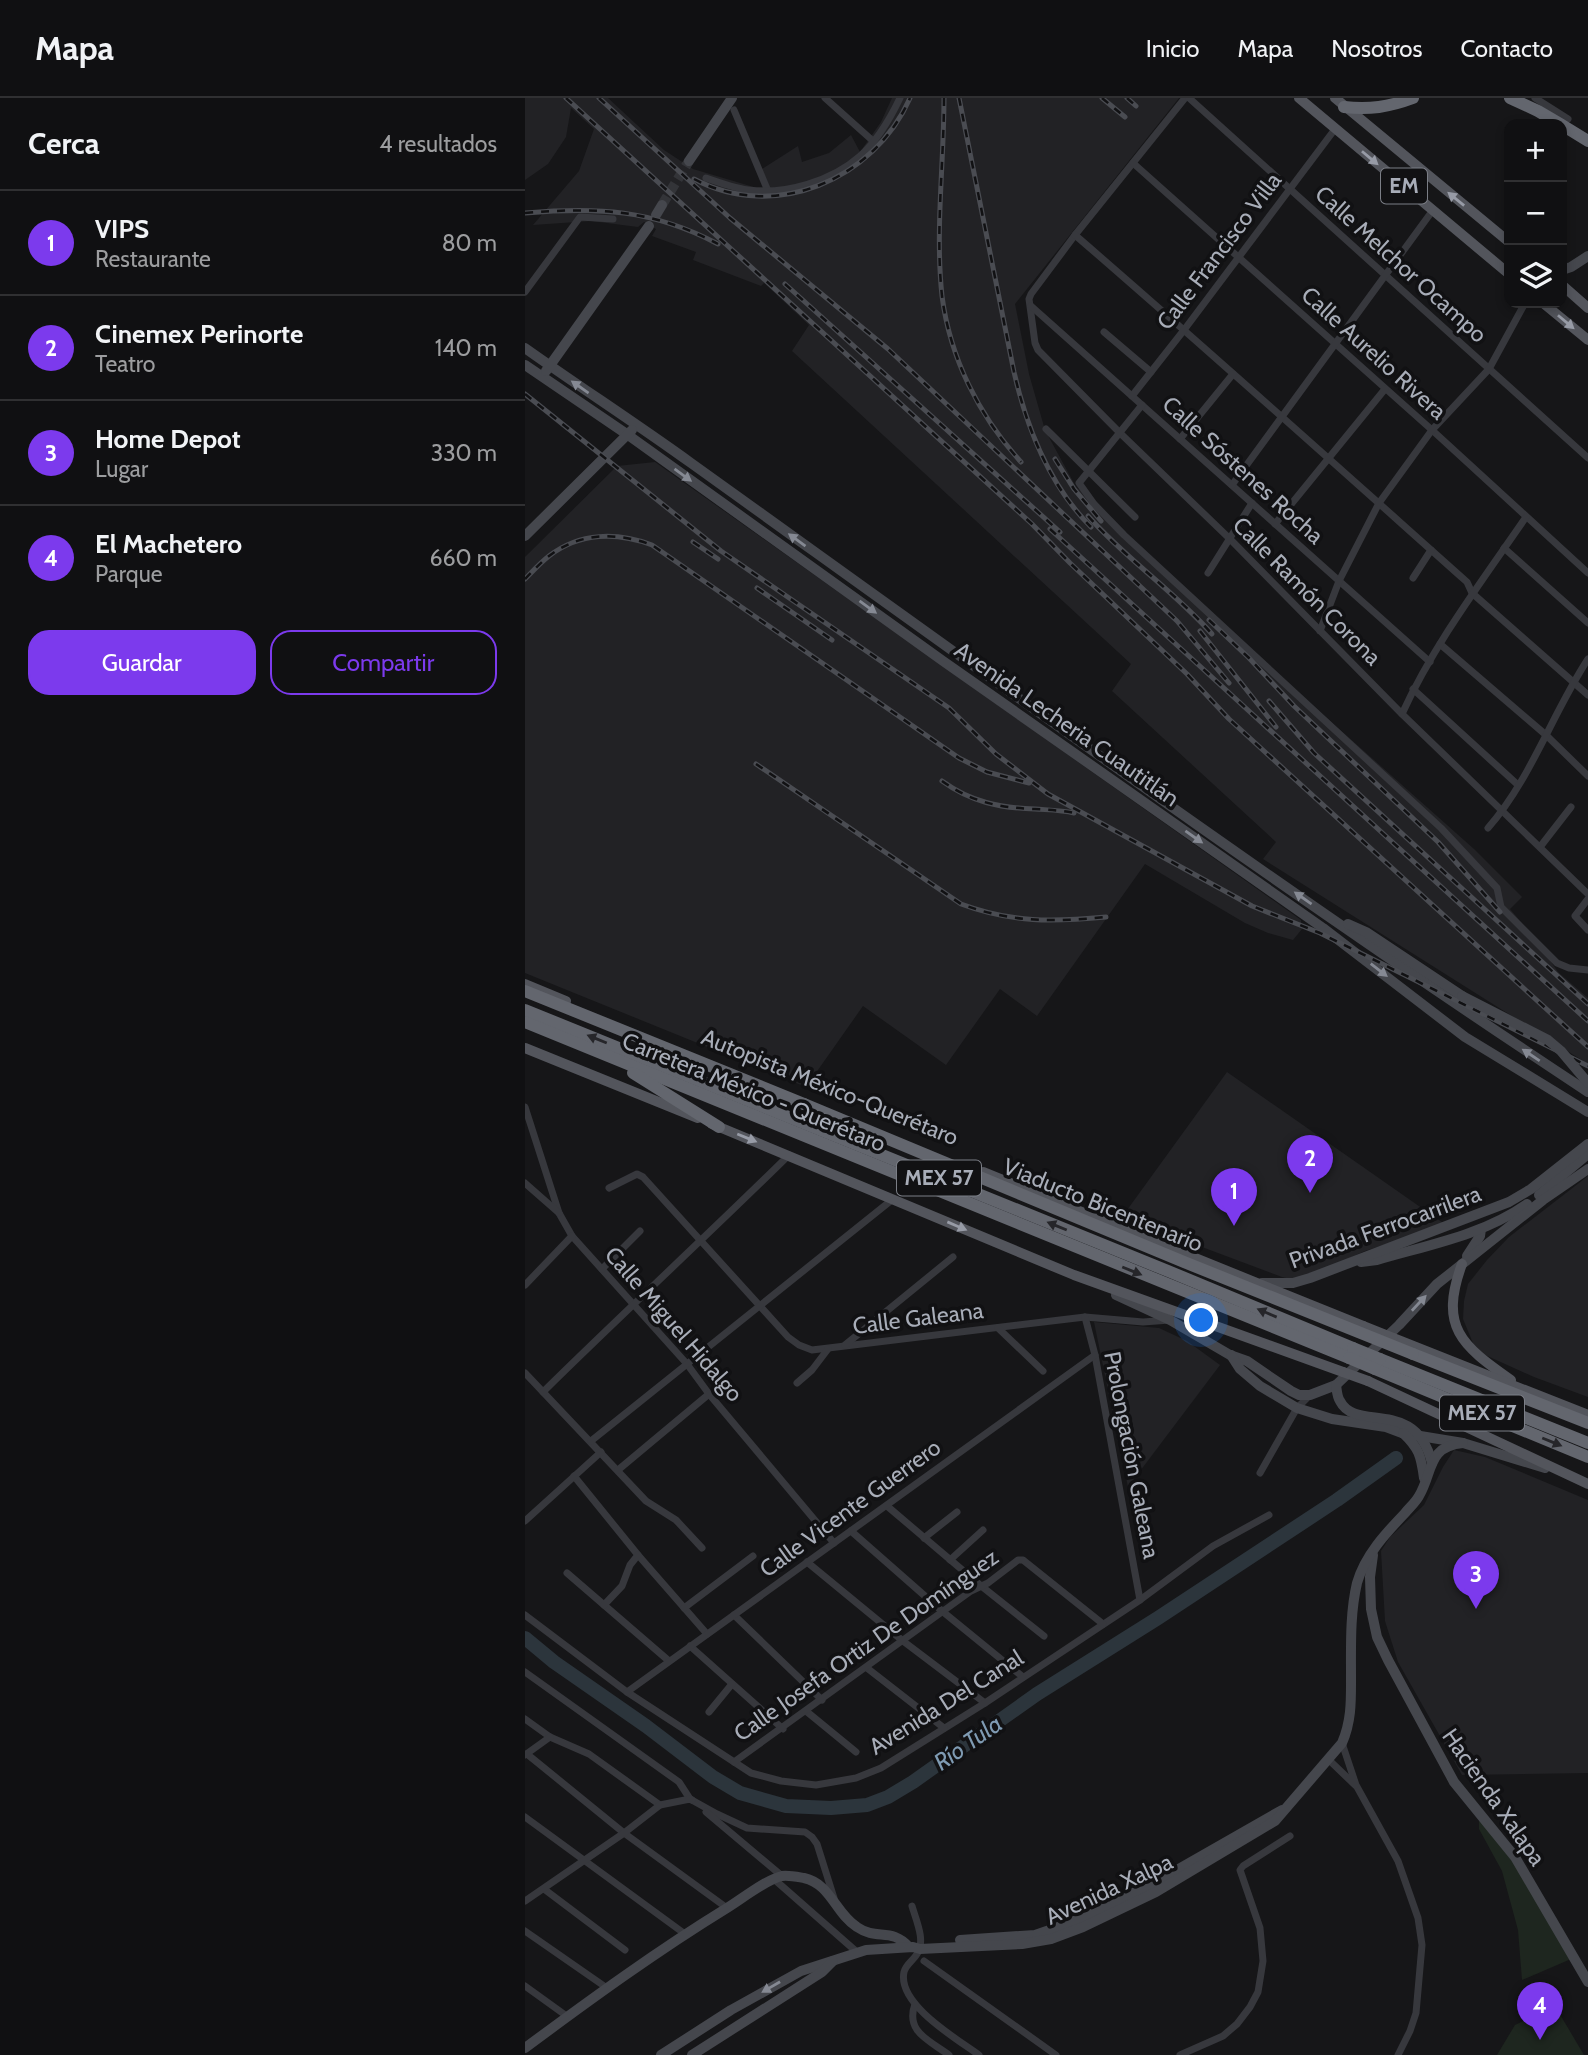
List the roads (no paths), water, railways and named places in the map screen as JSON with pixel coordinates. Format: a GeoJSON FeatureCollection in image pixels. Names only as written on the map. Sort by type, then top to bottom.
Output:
{"type":"FeatureCollection","features":[{"type":"Feature","properties":{"kind":"highway"},"geometry":{"type":"LineString","coordinates":[[1341,101],[1366,109],[1381,108],[1413,98]]}},
{"type":"Feature","properties":{"kind":"highway"},"geometry":{"type":"LineString","coordinates":[[1510,98],[1555,119]]}},
{"type":"Feature","properties":{"kind":"highway"},"geometry":{"type":"LineString","coordinates":[[1567,126],[1588,141]]}},
{"type":"Feature","properties":{"kind":"highway","name":"Viaducto Bicentenario"},"geometry":{"type":"LineString","coordinates":[[525,991],[843,1118],[1184,1262],[1588,1423]]}},
{"type":"Feature","properties":{"kind":"highway","name":"Carretera México - Querétaro"},"geometry":{"type":"LineString","coordinates":[[525,1010],[1168,1271],[1351,1353]]}},
{"type":"Feature","properties":{"kind":"highway","name":"Carretera México - Querétaro"},"geometry":{"type":"LineString","coordinates":[[525,1022],[1378,1364],[1588,1443]]}},
{"type":"Feature","properties":{"kind":"highway"},"geometry":{"type":"LineString","coordinates":[[604,1054],[719,1127]]}},
{"type":"Feature","properties":{"kind":"highway"},"geometry":{"type":"LineString","coordinates":[[687,1075],[843,1118]]}},
{"type":"Feature","properties":{"kind":"highway"},"geometry":{"type":"LineString","coordinates":[[1012,1184],[1168,1271]]}},
{"type":"Feature","properties":{"kind":"highway","name":"Carretera México - Querétaro"},"geometry":{"type":"LineString","coordinates":[[1378,1364],[1588,1457]]}},
{"type":"Feature","properties":{"kind":"main road"},"geometry":{"type":"LineString","coordinates":[[689,161],[731,98]]}},
{"type":"Feature","properties":{"kind":"main road","name":"EM"},"geometry":{"type":"LineString","coordinates":[[1299,98],[1504,270]]}},
{"type":"Feature","properties":{"kind":"main road","name":"EM"},"geometry":{"type":"LineString","coordinates":[[1341,101],[1504,238]]}},
{"type":"Feature","properties":{"kind":"main road"},"geometry":{"type":"LineString","coordinates":[[541,376],[649,226]]}},
{"type":"Feature","properties":{"kind":"main road"},"geometry":{"type":"LineString","coordinates":[[1567,268],[1588,256]]}},
{"type":"Feature","properties":{"kind":"main road"},"geometry":{"type":"LineString","coordinates":[[1567,289],[1588,308]]}},
{"type":"Feature","properties":{"kind":"main road"},"geometry":{"type":"LineString","coordinates":[[1549,308],[1588,340]]}},
{"type":"Feature","properties":{"kind":"main road","name":"Avenida Lecheria Cuautitlán"},"geometry":{"type":"LineString","coordinates":[[525,348],[688,460],[950,650],[1440,994],[1588,1092]]}},
{"type":"Feature","properties":{"kind":"main road","name":"Avenida Lecheria Cuautitlán"},"geometry":{"type":"LineString","coordinates":[[525,365],[628,435],[1358,953],[1465,1037],[1588,1112]]}},
{"type":"Feature","properties":{"kind":"main road"},"geometry":{"type":"LineString","coordinates":[[525,536],[636,426]]}},
{"type":"Feature","properties":{"kind":"main road"},"geometry":{"type":"LineString","coordinates":[[943,661],[950,650]]}},
{"type":"Feature","properties":{"kind":"main road"},"geometry":{"type":"LineString","coordinates":[[1332,918],[1366,932],[1462,996],[1548,1040],[1588,1083]]}},
{"type":"Feature","properties":{"kind":"main road","name":"Autopista México-Querétaro"},"geometry":{"type":"LineString","coordinates":[[525,984],[843,1118],[1091,1214],[1247,1281],[1528,1391]]}},
{"type":"Feature","properties":{"kind":"main road"},"geometry":{"type":"LineString","coordinates":[[525,1048],[1074,1275],[1170,1320],[1230,1355],[1247,1361],[1299,1395],[1310,1395],[1336,1385],[1340,1403],[1347,1409],[1357,1414],[1397,1421],[1421,1435],[1432,1463]]}},
{"type":"Feature","properties":{"kind":"main road","name":"Privada Ferrocarrilera"},"geometry":{"type":"LineString","coordinates":[[1247,1281],[1293,1283],[1509,1202],[1531,1189],[1588,1143]]}},
{"type":"Feature","properties":{"kind":"main road"},"geometry":{"type":"LineString","coordinates":[[1343,1264],[1377,1260],[1507,1219],[1588,1154]]}},
{"type":"Feature","properties":{"kind":"main road","name":"Privada Ferrocarrilera"},"geometry":{"type":"LineString","coordinates":[[1336,1385],[1399,1325],[1437,1284],[1543,1200],[1588,1169]]}},
{"type":"Feature","properties":{"kind":"main road"},"geometry":{"type":"LineString","coordinates":[[1481,1229],[1480,1236],[1462,1264],[1454,1287],[1452,1307],[1457,1328],[1468,1347],[1528,1391],[1588,1415]]}},
{"type":"Feature","properties":{"kind":"main road"},"geometry":{"type":"LineString","coordinates":[[1074,1275],[1368,1381],[1588,1484]]}},
{"type":"Feature","properties":{"kind":"main road"},"geometry":{"type":"LineString","coordinates":[[1230,1355],[1240,1369],[1260,1386],[1297,1408],[1332,1419],[1463,1443],[1560,1472]]}},
{"type":"Feature","properties":{"kind":"main road"},"geometry":{"type":"LineString","coordinates":[[1402,1433],[1420,1453],[1425,1482]]}},
{"type":"Feature","properties":{"kind":"main road"},"geometry":{"type":"LineString","coordinates":[[1432,1463],[1447,1446],[1463,1443]]}},
{"type":"Feature","properties":{"kind":"main road","name":"Avenida Xalpa"},"geometry":{"type":"LineString","coordinates":[[661,2055],[778,1982],[811,1967],[866,1950],[1035,1935],[1153,1888],[1275,1821],[1342,1743],[1351,1713],[1354,1603],[1363,1568],[1375,1547],[1421,1494],[1432,1463]]}},
{"type":"Feature","properties":{"kind":"main road","name":"Hacienda Xalapa"},"geometry":{"type":"LineString","coordinates":[[1375,1547],[1370,1577],[1371,1609],[1377,1637],[1388,1660],[1454,1782],[1515,1857],[1588,1982]]}},
{"type":"Feature","properties":{"kind":"main road"},"geometry":{"type":"LineString","coordinates":[[526,2046],[685,1934],[779,1878],[802,1877],[813,1881],[822,1886],[836,1907],[856,1927],[876,1934],[897,1936],[916,1946]]}},
{"type":"Feature","properties":{"kind":"main road"},"geometry":{"type":"LineString","coordinates":[[692,2055],[823,1972],[833,1961]]}},
{"type":"Feature","properties":{"kind":"street"},"geometry":{"type":"LineString","coordinates":[[825,98],[873,141]]}},
{"type":"Feature","properties":{"kind":"street"},"geometry":{"type":"LineString","coordinates":[[706,178],[731,187],[768,191],[806,184],[829,175],[859,157],[887,123],[900,98]]}},
{"type":"Feature","properties":{"kind":"street"},"geometry":{"type":"LineString","coordinates":[[1030,302],[1031,294],[1075,235],[1187,98]]}},
{"type":"Feature","properties":{"kind":"street","name":"Calle Melchor Ocampo"},"geometry":{"type":"LineString","coordinates":[[1187,98],[1588,458]]}},
{"type":"Feature","properties":{"kind":"street"},"geometry":{"type":"LineString","coordinates":[[1535,98],[1559,119]]}},
{"type":"Feature","properties":{"kind":"street"},"geometry":{"type":"LineString","coordinates":[[734,110],[768,191]]}},
{"type":"Feature","properties":{"kind":"street","name":"Calle Francisco Villa"},"geometry":{"type":"LineString","coordinates":[[1132,396],[1335,128]]}},
{"type":"Feature","properties":{"kind":"street","name":"Calle Aurelio Rivera"},"geometry":{"type":"LineString","coordinates":[[1133,163],[1588,573]]}},
{"type":"Feature","properties":{"kind":"street"},"geometry":{"type":"LineString","coordinates":[[1232,485],[1433,209]]}},
{"type":"Feature","properties":{"kind":"street"},"geometry":{"type":"LineString","coordinates":[[525,292],[580,218],[614,219]]}},
{"type":"Feature","properties":{"kind":"street"},"geometry":{"type":"LineString","coordinates":[[1075,235],[1379,503],[1467,582],[1472,593],[1588,695]]}},
{"type":"Feature","properties":{"kind":"street","name":"Calle Sóstenes Rocha"},"geometry":{"type":"LineString","coordinates":[[1030,302],[1430,662]]}},
{"type":"Feature","properties":{"kind":"street","name":"Calle Ramón Corona"},"geometry":{"type":"LineString","coordinates":[[1030,302],[1038,349],[1402,714],[1588,895]]}},
{"type":"Feature","properties":{"kind":"street"},"geometry":{"type":"LineString","coordinates":[[1320,631],[1339,581],[1379,503],[1432,430],[1489,369],[1522,308]]}},
{"type":"Feature","properties":{"kind":"street"},"geometry":{"type":"LineString","coordinates":[[1104,332],[1151,372]]}},
{"type":"Feature","properties":{"kind":"street"},"geometry":{"type":"LineString","coordinates":[[1180,439],[1233,374]]}},
{"type":"Feature","properties":{"kind":"street"},"geometry":{"type":"LineString","coordinates":[[1275,524],[1385,389]]}},
{"type":"Feature","properties":{"kind":"street"},"geometry":{"type":"LineString","coordinates":[[1142,405],[1079,483],[1094,504],[1441,828],[1497,888],[1501,907],[1557,963],[1569,968],[1588,970]]}},
{"type":"Feature","properties":{"kind":"street"},"geometry":{"type":"LineString","coordinates":[[1046,429],[1135,517]]}},
{"type":"Feature","properties":{"kind":"street"},"geometry":{"type":"LineString","coordinates":[[1208,573],[1252,503]]}},
{"type":"Feature","properties":{"kind":"street"},"geometry":{"type":"LineString","coordinates":[[1402,714],[1413,690],[1472,593],[1526,517]]}},
{"type":"Feature","properties":{"kind":"street"},"geometry":{"type":"LineString","coordinates":[[1504,548],[1588,623]]}},
{"type":"Feature","properties":{"kind":"street"},"geometry":{"type":"LineString","coordinates":[[1413,579],[1431,550]]}},
{"type":"Feature","properties":{"kind":"street"},"geometry":{"type":"LineString","coordinates":[[1440,644],[1546,735],[1588,776]]}},
{"type":"Feature","properties":{"kind":"street"},"geometry":{"type":"LineString","coordinates":[[1488,828],[1503,811],[1588,659]]}},
{"type":"Feature","properties":{"kind":"street"},"geometry":{"type":"LineString","coordinates":[[1413,690],[1518,785]]}},
{"type":"Feature","properties":{"kind":"street"},"geometry":{"type":"LineString","coordinates":[[1540,847],[1571,807]]}},
{"type":"Feature","properties":{"kind":"street"},"geometry":{"type":"LineString","coordinates":[[1588,895],[1575,916],[1588,930]]}},
{"type":"Feature","properties":{"kind":"street","name":"Calle Miguel Hidalgo"},"geometry":{"type":"LineString","coordinates":[[525,1107],[559,1213],[572,1236],[687,1364],[834,1543]]}},
{"type":"Feature","properties":{"kind":"street"},"geometry":{"type":"LineString","coordinates":[[543,1392],[789,1155]]}},
{"type":"Feature","properties":{"kind":"street","name":"Calle Galeana"},"geometry":{"type":"LineString","coordinates":[[609,1188],[631,1175],[643,1177],[788,1337],[812,1350],[1085,1317],[1143,1322],[1170,1320],[1184,1314]]}},
{"type":"Feature","properties":{"kind":"street"},"geometry":{"type":"LineString","coordinates":[[525,1183],[559,1213]]}},
{"type":"Feature","properties":{"kind":"street"},"geometry":{"type":"LineString","coordinates":[[591,1441],[893,1199]]}},
{"type":"Feature","properties":{"kind":"street"},"geometry":{"type":"LineString","coordinates":[[602,1269],[640,1231]]}},
{"type":"Feature","properties":{"kind":"street"},"geometry":{"type":"LineString","coordinates":[[525,1284],[572,1236]]}},
{"type":"Feature","properties":{"kind":"street"},"geometry":{"type":"LineString","coordinates":[[843,1347],[953,1257]]}},
{"type":"Feature","properties":{"kind":"street","name":"Prolongación Galeana"},"geometry":{"type":"LineString","coordinates":[[1085,1317],[1095,1355],[1140,1600]]}},
{"type":"Feature","properties":{"kind":"street"},"geometry":{"type":"LineString","coordinates":[[998,1328],[1043,1371]]}},
{"type":"Feature","properties":{"kind":"street"},"geometry":{"type":"LineString","coordinates":[[797,1384],[813,1370],[828,1349]]}},
{"type":"Feature","properties":{"kind":"street","name":"Calle Vicente Guerrero"},"geometry":{"type":"LineString","coordinates":[[627,1692],[1095,1355]]}},
{"type":"Feature","properties":{"kind":"street"},"geometry":{"type":"LineString","coordinates":[[525,1373],[646,1501],[676,1520],[702,1548]]}},
{"type":"Feature","properties":{"kind":"street"},"geometry":{"type":"LineString","coordinates":[[618,1470],[709,1394]]}},
{"type":"Feature","properties":{"kind":"street"},"geometry":{"type":"LineString","coordinates":[[1260,1473],[1297,1408],[1310,1395]]}},
{"type":"Feature","properties":{"kind":"street"},"geometry":{"type":"LineString","coordinates":[[525,1521],[601,1452]]}},
{"type":"Feature","properties":{"kind":"street"},"geometry":{"type":"LineString","coordinates":[[574,1476],[707,1634]]}},
{"type":"Feature","properties":{"kind":"street"},"geometry":{"type":"LineString","coordinates":[[887,1506],[980,1586],[1044,1636]]}},
{"type":"Feature","properties":{"kind":"street"},"geometry":{"type":"LineString","coordinates":[[925,1538],[957,1512]]}},
{"type":"Feature","properties":{"kind":"street","name":"Avenida Del Canal"},"geometry":{"type":"LineString","coordinates":[[525,1615],[627,1692],[751,1773],[781,1781],[816,1785],[856,1778],[881,1768],[1140,1600],[1213,1546],[1269,1515]]}},
{"type":"Feature","properties":{"kind":"street"},"geometry":{"type":"LineString","coordinates":[[950,1560],[983,1530]]}},
{"type":"Feature","properties":{"kind":"street"},"geometry":{"type":"LineString","coordinates":[[851,1531],[942,1611],[1023,1677]]}},
{"type":"Feature","properties":{"kind":"street"},"geometry":{"type":"LineString","coordinates":[[604,1605],[619,1590],[630,1565],[638,1555]]}},
{"type":"Feature","properties":{"kind":"street"},"geometry":{"type":"LineString","coordinates":[[684,1608],[753,1556]]}},
{"type":"Feature","properties":{"kind":"street","name":"Calle Josefa Ortiz De Domínguez"},"geometry":{"type":"LineString","coordinates":[[734,1762],[942,1611],[988,1583],[1020,1559],[1103,1624]]}},
{"type":"Feature","properties":{"kind":"street"},"geometry":{"type":"LineString","coordinates":[[807,1562],[902,1641],[985,1703]]}},
{"type":"Feature","properties":{"kind":"street"},"geometry":{"type":"LineString","coordinates":[[567,1573],[669,1661]]}},
{"type":"Feature","properties":{"kind":"street"},"geometry":{"type":"LineString","coordinates":[[734,1615],[822,1700]]}},
{"type":"Feature","properties":{"kind":"street"},"geometry":{"type":"LineString","coordinates":[[690,1646],[783,1728]]}},
{"type":"Feature","properties":{"kind":"street"},"geometry":{"type":"LineString","coordinates":[[867,1668],[944,1728]]}},
{"type":"Feature","properties":{"kind":"street"},"geometry":{"type":"LineString","coordinates":[[525,1672],[679,1782],[690,1798],[858,1953]]}},
{"type":"Feature","properties":{"kind":"street"},"geometry":{"type":"LineString","coordinates":[[709,1712],[732,1684]]}},
{"type":"Feature","properties":{"kind":"street"},"geometry":{"type":"LineString","coordinates":[[806,1711],[856,1752]]}},
{"type":"Feature","properties":{"kind":"street"},"geometry":{"type":"LineString","coordinates":[[525,1719],[550,1737],[589,1754],[660,1805]]}},
{"type":"Feature","properties":{"kind":"street"},"geometry":{"type":"LineString","coordinates":[[550,1737],[526,1755],[624,1833],[727,1908]]}},
{"type":"Feature","properties":{"kind":"street"},"geometry":{"type":"LineString","coordinates":[[1342,1743],[1356,1785],[1398,1861],[1418,1918],[1422,1945],[1416,2013],[1398,2055]]}},
{"type":"Feature","properties":{"kind":"street"},"geometry":{"type":"LineString","coordinates":[[1329,1760],[1356,1785]]}},
{"type":"Feature","properties":{"kind":"street"},"geometry":{"type":"LineString","coordinates":[[526,1898],[586,1861],[660,1805],[690,1798],[747,1828],[805,1832],[812,1837],[817,1844],[836,1907]]}},
{"type":"Feature","properties":{"kind":"street"},"geometry":{"type":"LineString","coordinates":[[525,1817],[685,1934]]}},
{"type":"Feature","properties":{"kind":"street"},"geometry":{"type":"LineString","coordinates":[[1180,2055],[1223,2036],[1237,2024],[1258,1992],[1263,1961],[1260,1928],[1240,1870],[1290,1836]]}},
{"type":"Feature","properties":{"kind":"street"},"geometry":{"type":"LineString","coordinates":[[544,1889],[625,1950]]}},
{"type":"Feature","properties":{"kind":"street"},"geometry":{"type":"LineString","coordinates":[[912,1906],[919,1931],[904,1979],[915,2004],[924,2015],[979,2055]]}},
{"type":"Feature","properties":{"kind":"street"},"geometry":{"type":"LineString","coordinates":[[525,1931],[607,1988]]}},
{"type":"Feature","properties":{"kind":"street"},"geometry":{"type":"LineString","coordinates":[[924,1961],[1055,2055]]}},
{"type":"Feature","properties":{"kind":"street"},"geometry":{"type":"LineString","coordinates":[[525,1986],[568,2017]]}},
{"type":"Feature","properties":{"kind":"street"},"geometry":{"type":"LineString","coordinates":[[915,2004],[912,2023],[918,2032],[949,2055]]}},
{"type":"Feature","properties":{"kind":"waterway","name":"Río Tula"},"geometry":{"type":"LineString","coordinates":[[525,1638],[713,1777],[740,1793],[786,1806],[831,1808],[867,1805],[888,1797],[913,1782],[1037,1694],[1158,1618],[1396,1458]]}},
{"type":"Feature","properties":{"kind":"tunnel"},"geometry":{"type":"LineString","coordinates":[[662,205],[689,161]]}},
{"type":"Feature","properties":{"kind":"railway"},"geometry":{"type":"LineString","coordinates":[[566,98],[1032,524],[1187,674],[1229,719],[1588,1047]]}},
{"type":"Feature","properties":{"kind":"railway"},"geometry":{"type":"LineString","coordinates":[[599,98],[730,218],[888,349],[1177,621],[1229,683]]}},
{"type":"Feature","properties":{"kind":"railway"},"geometry":{"type":"LineString","coordinates":[[694,179],[725,191],[757,196],[788,194],[819,185],[847,171],[872,151],[894,127],[910,98]]}},
{"type":"Feature","properties":{"kind":"railway"},"geometry":{"type":"LineString","coordinates":[[944,98],[939,247],[946,319],[959,364],[980,406],[1021,462]]}},
{"type":"Feature","properties":{"kind":"railway"},"geometry":{"type":"LineString","coordinates":[[959,98],[1014,372],[1026,414],[1052,475],[1076,511],[1091,527]]}},
{"type":"Feature","properties":{"kind":"railway"},"geometry":{"type":"LineString","coordinates":[[1102,98],[1125,117]]}},
{"type":"Feature","properties":{"kind":"railway"},"geometry":{"type":"LineString","coordinates":[[1127,98],[1136,106]]}},
{"type":"Feature","properties":{"kind":"railway"},"geometry":{"type":"LineString","coordinates":[[525,213],[576,210],[624,213],[670,224],[718,244]]}},
{"type":"Feature","properties":{"kind":"railway"},"geometry":{"type":"LineString","coordinates":[[785,284],[1060,532]]}},
{"type":"Feature","properties":{"kind":"railway"},"geometry":{"type":"LineString","coordinates":[[525,394],[721,551],[949,708],[996,754],[1048,794],[1252,906],[1320,933],[1588,1066]]}},
{"type":"Feature","properties":{"kind":"railway"},"geometry":{"type":"LineString","coordinates":[[1055,459],[1074,489],[1101,521]]}},
{"type":"Feature","properties":{"kind":"railway"},"geometry":{"type":"LineString","coordinates":[[1088,516],[1212,634]]}},
{"type":"Feature","properties":{"kind":"railway"},"geometry":{"type":"LineString","coordinates":[[1050,529],[1588,1021]]}},
{"type":"Feature","properties":{"kind":"railway"},"geometry":{"type":"LineString","coordinates":[[525,579],[546,559],[573,542],[612,536],[652,545],[959,758],[987,772],[1029,783]]}},
{"type":"Feature","properties":{"kind":"railway"},"geometry":{"type":"LineString","coordinates":[[693,542],[718,559]]}},
{"type":"Feature","properties":{"kind":"railway"},"geometry":{"type":"LineString","coordinates":[[757,588],[832,640]]}},
{"type":"Feature","properties":{"kind":"railway"},"geometry":{"type":"LineString","coordinates":[[1209,620],[1294,706],[1438,842],[1500,912]]}},
{"type":"Feature","properties":{"kind":"railway"},"geometry":{"type":"LineString","coordinates":[[1200,631],[1276,727]]}},
{"type":"Feature","properties":{"kind":"railway"},"geometry":{"type":"LineString","coordinates":[[1269,701],[1314,753],[1588,1004]]}},
{"type":"Feature","properties":{"kind":"railway"},"geometry":{"type":"LineString","coordinates":[[756,764],[961,904],[1015,918],[1068,920],[1106,917]]}},
{"type":"Feature","properties":{"kind":"railway"},"geometry":{"type":"LineString","coordinates":[[942,781],[964,794],[986,802],[1074,813]]}},
{"type":"Feature","properties":{"kind":"place","name":"Cinemex Perinorte"},"geometry":{"type":"Point","coordinates":[1310,1193]}},
{"type":"Feature","properties":{"kind":"place","name":"VIPS"},"geometry":{"type":"Point","coordinates":[1234,1226]}},
{"type":"Feature","properties":{"kind":"place","name":"Home Depot"},"geometry":{"type":"Point","coordinates":[1476,1609]}},
{"type":"Feature","properties":{"kind":"place","name":"El Machetero"},"geometry":{"type":"Point","coordinates":[1540,2040]}}]}
